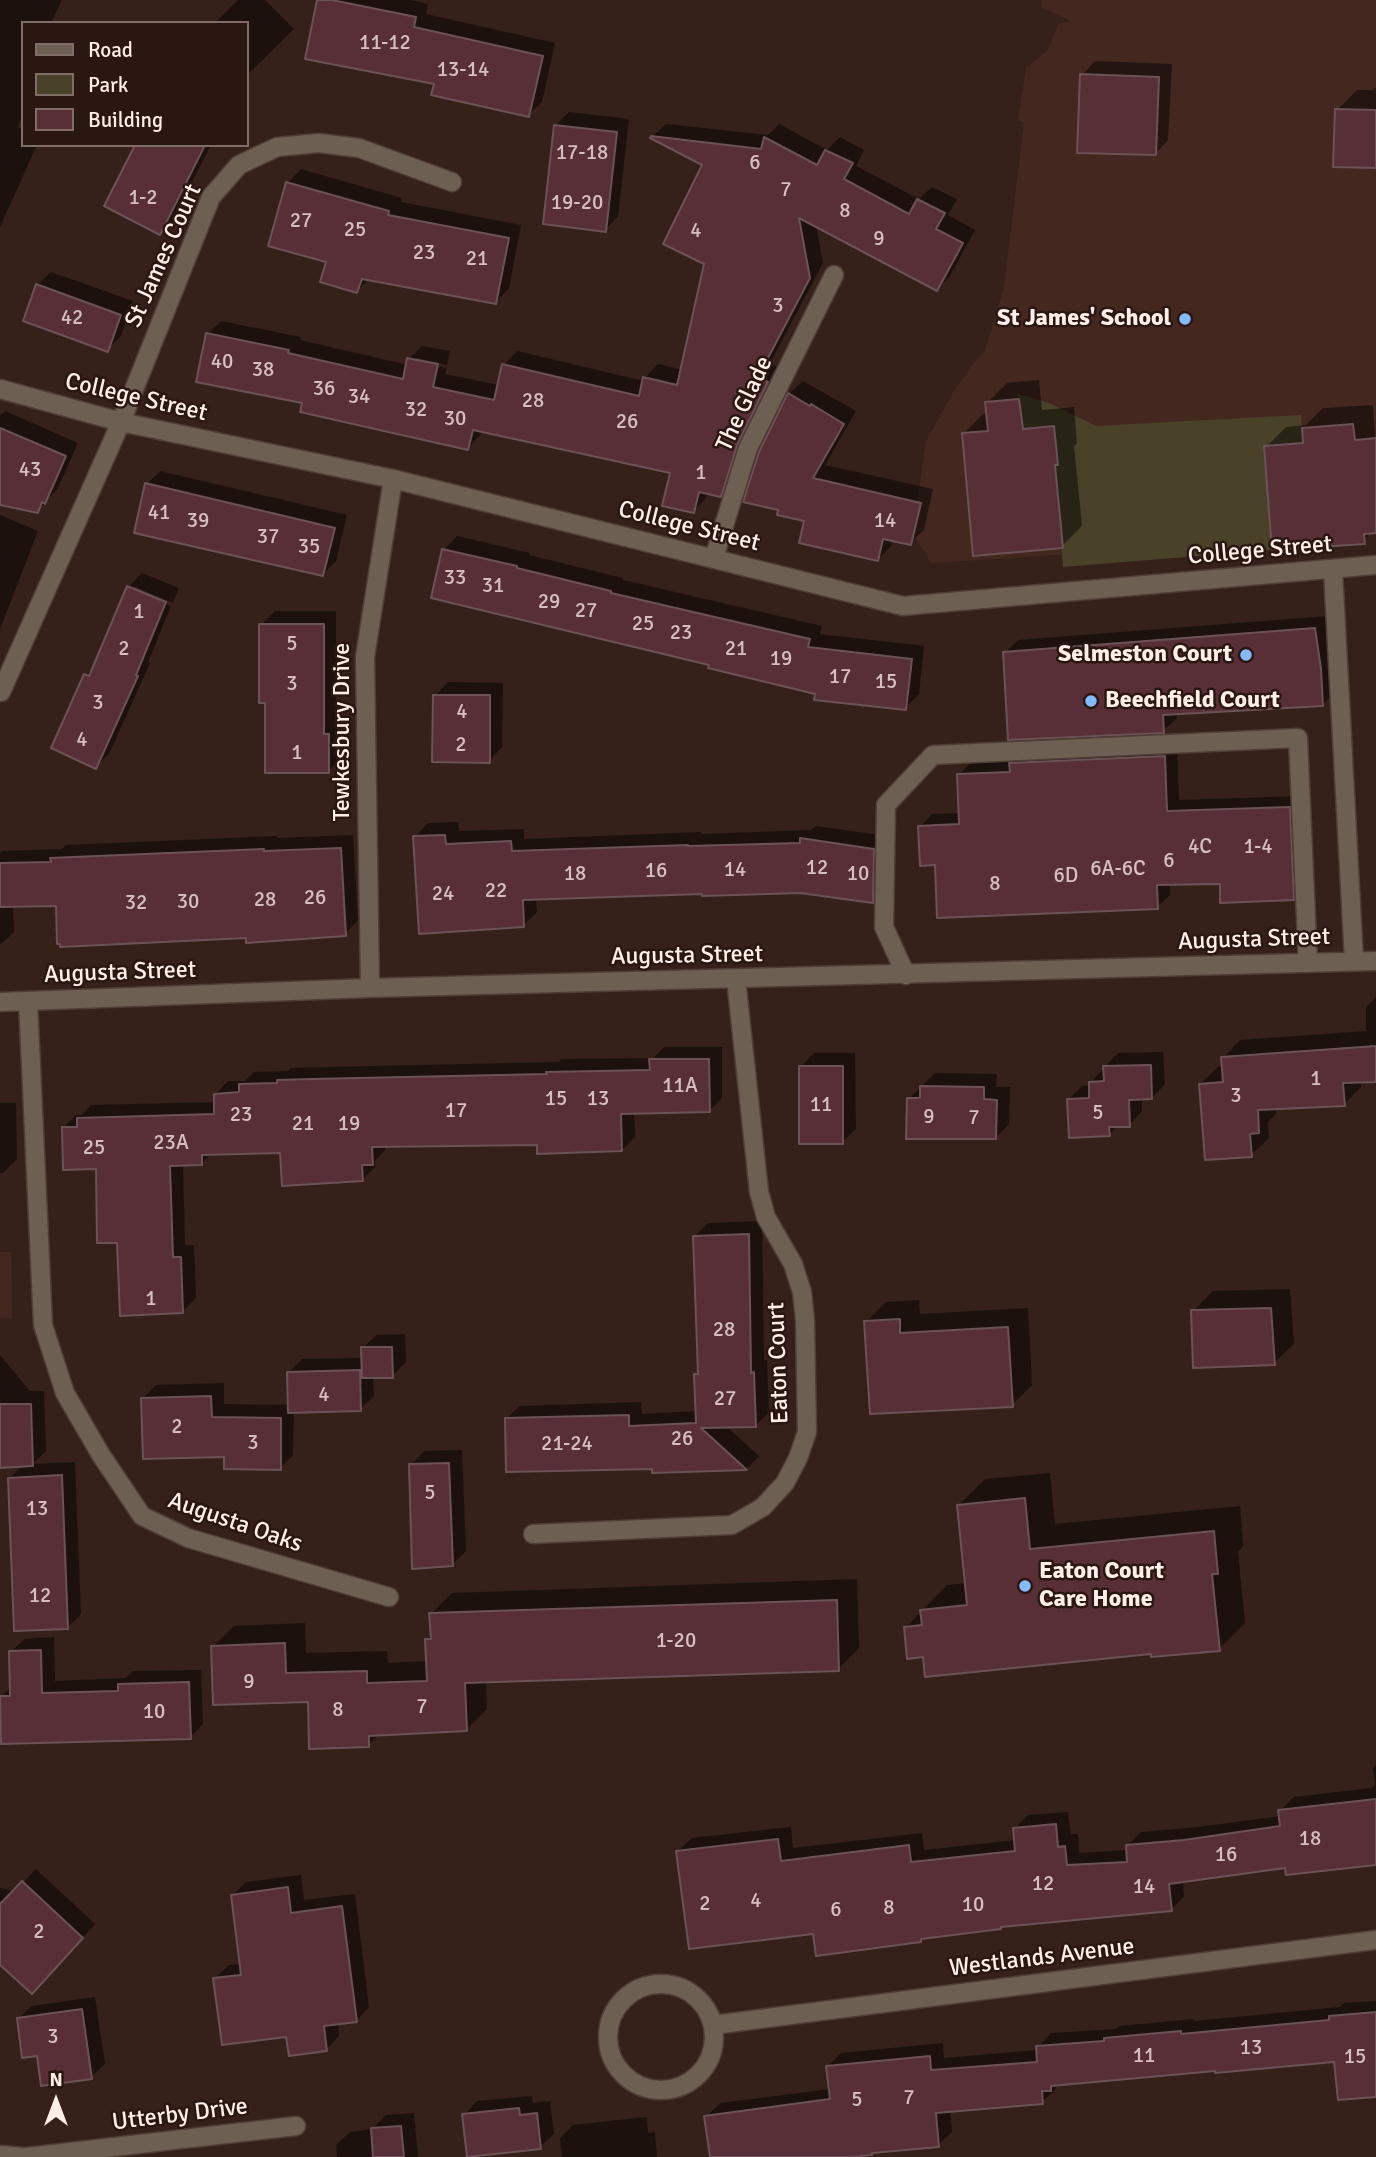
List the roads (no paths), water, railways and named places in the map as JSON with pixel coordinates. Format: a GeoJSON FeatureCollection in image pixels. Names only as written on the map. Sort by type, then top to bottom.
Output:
{"type":"FeatureCollection","features":[{"type":"Feature","properties":{"kind":"street","name":"St James Court"},"geometry":{"type":"LineString","coordinates":[[1,692],[121,422],[211,197],[240,165],[277,147],[319,143],[359,148],[452,182]]}},
{"type":"Feature","properties":{"kind":"street","name":"The Glade"},"geometry":{"type":"LineString","coordinates":[[714,558],[748,448],[834,275]]}},
{"type":"Feature","properties":{"kind":"street","name":"College Street"},"geometry":{"type":"LineString","coordinates":[[0,389],[121,422],[393,479],[903,606],[1376,565]]}},
{"type":"Feature","properties":{"kind":"street","name":"Tewkesbury Drive"},"geometry":{"type":"LineString","coordinates":[[370,988],[365,657],[393,479]]}},
{"type":"Feature","properties":{"kind":"street"},"geometry":{"type":"LineString","coordinates":[[1333,570],[1354,961]]}},
{"type":"Feature","properties":{"kind":"street"},"geometry":{"type":"LineString","coordinates":[[906,975],[884,926],[886,804],[933,755],[1298,738],[1308,963]]}},
{"type":"Feature","properties":{"kind":"street","name":"Augusta Street"},"geometry":{"type":"LineString","coordinates":[[0,1002],[370,988],[1376,961]]}},
{"type":"Feature","properties":{"kind":"street","name":"Eaton Court"},"geometry":{"type":"LineString","coordinates":[[533,1534],[733,1525],[763,1507],[786,1483],[798,1458],[807,1432],[802,1292],[793,1264],[766,1217],[759,1192],[736,979]]}},
{"type":"Feature","properties":{"kind":"street","name":"Augusta Oaks"},"geometry":{"type":"LineString","coordinates":[[28,1001],[43,1325],[65,1393],[101,1455],[142,1516],[188,1538],[389,1597]]}},
{"type":"Feature","properties":{"kind":"street","name":"Westlands Avenue"},"geometry":{"type":"LineString","coordinates":[[713,2025],[1376,1940]]}},
{"type":"Feature","properties":{"kind":"street"},"geometry":{"type":"LineString","coordinates":[[656,1984],[686,1989],[698,1998],[708,2011],[713,2025],[714,2043],[709,2060],[698,2075],[683,2085],[665,2090],[647,2088],[630,2080],[617,2067],[610,2051],[608,2032],[613,2015],[623,1999],[638,1989],[656,1984]]}},
{"type":"Feature","properties":{"kind":"street","name":"Utterby Drive"},"geometry":{"type":"LineString","coordinates":[[0,2155],[25,2157],[296,2126]]}},
{"type":"Feature","properties":{"kind":"place","name":"St James' School"},"geometry":{"type":"Point","coordinates":[1185,319]}},
{"type":"Feature","properties":{"kind":"place","name":"Selmeston Court"},"geometry":{"type":"Point","coordinates":[1246,655]}},
{"type":"Feature","properties":{"kind":"place","name":"Beechfield Court"},"geometry":{"type":"Point","coordinates":[1091,701]}},
{"type":"Feature","properties":{"kind":"place","name":"Eaton Court Care Home"},"geometry":{"type":"Point","coordinates":[1025,1586]}}]}
